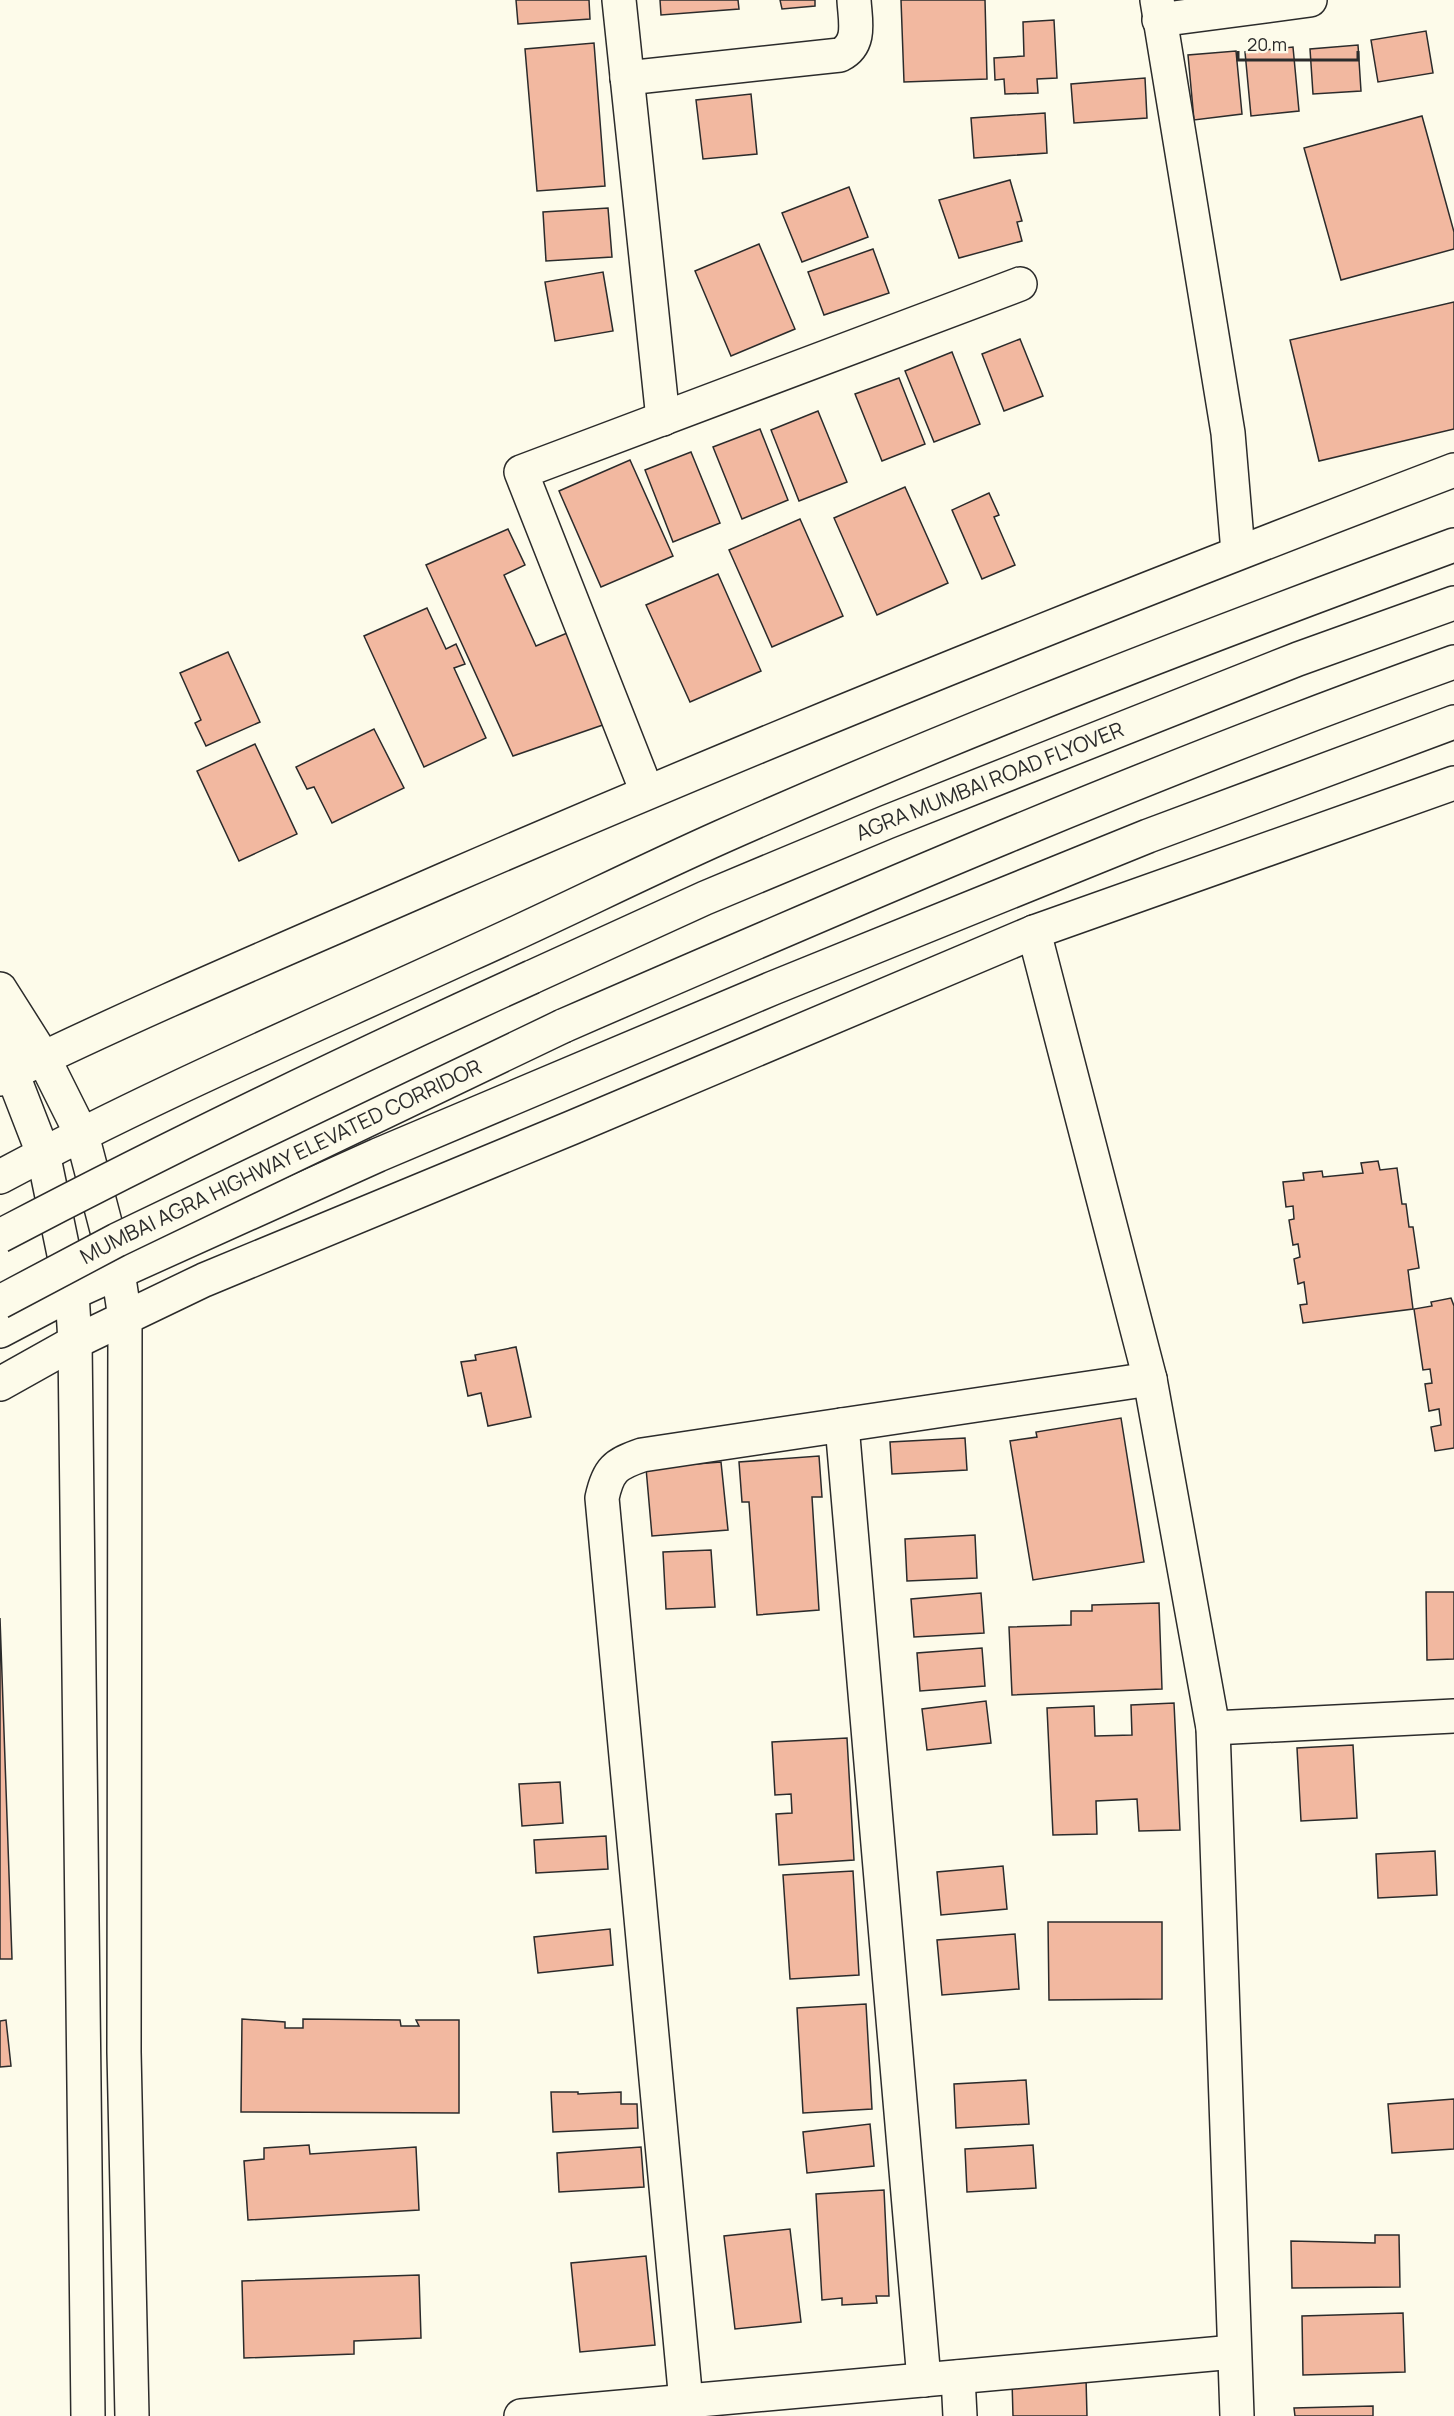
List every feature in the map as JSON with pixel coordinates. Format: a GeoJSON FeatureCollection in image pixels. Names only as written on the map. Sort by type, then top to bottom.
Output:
{"type":"FeatureCollection","features":[{"type":"Feature","properties":{"kind":"main road"},"geometry":{"type":"LineString","coordinates":[[619,0],[663,419]]}},
{"type":"Feature","properties":{"kind":"main road"},"geometry":{"type":"LineString","coordinates":[[627,78],[840,55],[848,51],[855,41],[854,0]]}},
{"type":"Feature","properties":{"kind":"main road"},"geometry":{"type":"LineString","coordinates":[[1238,552],[1228,433],[1158,10],[1310,0]]}},
{"type":"Feature","properties":{"kind":"main road"},"geometry":{"type":"LineString","coordinates":[[647,792],[521,472],[1020,284]]}},
{"type":"Feature","properties":{"kind":"main road"},"geometry":{"type":"LineString","coordinates":[[6,1076],[138,1013],[647,792],[1238,552],[1454,471]]}},
{"type":"Feature","properties":{"kind":"main road"},"geometry":{"type":"LineString","coordinates":[[0,1177],[43,1153],[234,1062],[720,838],[1005,716],[1291,605],[1454,545]]}},
{"type":"Feature","properties":{"kind":"main road","name":"AGRA MUMBAI ROAD FLYOVER"},"geometry":{"type":"LineString","coordinates":[[0,1236],[125,1171],[379,1047],[705,898],[887,822],[1298,659],[1454,603]]}},
{"type":"Feature","properties":{"kind":"main road","name":"MUMBAI AGRA HIGHWAY ELEVATED CORRIDOR"},"geometry":{"type":"LineString","coordinates":[[0,1302],[117,1240],[563,1026],[847,903],[1126,787],[1346,701],[1454,662]]}},
{"type":"Feature","properties":{"kind":"main road"},"geometry":{"type":"LineString","coordinates":[[0,1331],[72,1293],[378,1155],[773,988],[1148,836],[1454,722]]}},
{"type":"Feature","properties":{"kind":"main road"},"geometry":{"type":"LineString","coordinates":[[0,1384],[75,1342],[204,1280],[582,1124],[1034,932],[1454,783]]}},
{"type":"Feature","properties":{"kind":"main road"},"geometry":{"type":"LineString","coordinates":[[1034,932],[1150,1379],[1213,1728],[1236,2416]]}},
{"type":"Feature","properties":{"kind":"main road"},"geometry":{"type":"LineString","coordinates":[[0,989],[43,1057],[82,1135],[118,1272],[125,1318],[124,2052],[132,2416]]}},
{"type":"Feature","properties":{"kind":"main road"},"geometry":{"type":"LineString","coordinates":[[0,1010],[6,1076],[43,1153],[72,1293],[75,1342],[88,2416]]}},
{"type":"Feature","properties":{"kind":"main road"},"geometry":{"type":"LineString","coordinates":[[686,2402],[602,1498],[606,1482],[613,1469],[623,1461],[642,1455],[1150,1379]]}},
{"type":"Feature","properties":{"kind":"main road"},"geometry":{"type":"LineString","coordinates":[[842,1425],[924,2380]]}},
{"type":"Feature","properties":{"kind":"main road"},"geometry":{"type":"LineString","coordinates":[[1213,1728],[1454,1716]]}},
{"type":"Feature","properties":{"kind":"main road"},"geometry":{"type":"LineString","coordinates":[[521,2416],[1234,2352]]}},
{"type":"Feature","properties":{"kind":"main road"},"geometry":{"type":"LineString","coordinates":[[958,2377],[960,2416]]}},
{"type":"Feature","properties":{"kind":"building"},"geometry":{"type":"Polygon","coordinates":[[[516,0],[589,0],[590,19],[518,24],[516,0]]]}},
{"type":"Feature","properties":{"kind":"building"},"geometry":{"type":"Polygon","coordinates":[[[660,0],[738,0],[739,9],[661,15],[660,0]]]}},
{"type":"Feature","properties":{"kind":"building"},"geometry":{"type":"Polygon","coordinates":[[[780,0],[815,0],[815,6],[782,9],[780,0]]]}},
{"type":"Feature","properties":{"kind":"building"},"geometry":{"type":"Polygon","coordinates":[[[901,0],[985,0],[987,79],[904,82],[901,0]]]}},
{"type":"Feature","properties":{"kind":"building"},"geometry":{"type":"Polygon","coordinates":[[[1054,20],[1057,78],[1037,79],[1038,93],[1005,94],[1004,79],[995,80],[994,58],[1024,56],[1023,22],[1054,20]]]}},
{"type":"Feature","properties":{"kind":"building"},"geometry":{"type":"Polygon","coordinates":[[[1426,31],[1433,73],[1378,82],[1371,40],[1426,31]]]}},
{"type":"Feature","properties":{"kind":"building"},"geometry":{"type":"Polygon","coordinates":[[[594,43],[605,186],[537,191],[525,49],[594,43]]]}},
{"type":"Feature","properties":{"kind":"building"},"geometry":{"type":"Polygon","coordinates":[[[1358,45],[1361,91],[1313,94],[1310,49],[1358,45]]]}},
{"type":"Feature","properties":{"kind":"building"},"geometry":{"type":"Polygon","coordinates":[[[1293,47],[1299,111],[1251,116],[1245,52],[1293,47]]]}},
{"type":"Feature","properties":{"kind":"building"},"geometry":{"type":"Polygon","coordinates":[[[1236,51],[1242,114],[1194,120],[1188,55],[1236,51]]]}},
{"type":"Feature","properties":{"kind":"building"},"geometry":{"type":"Polygon","coordinates":[[[1145,78],[1147,118],[1074,123],[1071,84],[1145,78]]]}},
{"type":"Feature","properties":{"kind":"building"},"geometry":{"type":"Polygon","coordinates":[[[751,94],[757,154],[703,159],[696,100],[751,94]]]}},
{"type":"Feature","properties":{"kind":"building"},"geometry":{"type":"Polygon","coordinates":[[[1045,113],[1047,153],[974,158],[971,118],[1045,113]]]}},
{"type":"Feature","properties":{"kind":"building"},"geometry":{"type":"Polygon","coordinates":[[[1422,116],[1454,232],[1454,249],[1341,280],[1304,148],[1422,116]]]}},
{"type":"Feature","properties":{"kind":"building"},"geometry":{"type":"Polygon","coordinates":[[[1010,180],[1022,221],[1017,222],[1022,241],[959,258],[939,200],[1010,180]]]}},
{"type":"Feature","properties":{"kind":"building"},"geometry":{"type":"Polygon","coordinates":[[[849,187],[868,237],[802,262],[782,213],[849,187]]]}},
{"type":"Feature","properties":{"kind":"building"},"geometry":{"type":"Polygon","coordinates":[[[608,208],[612,257],[546,261],[543,212],[608,208]]]}},
{"type":"Feature","properties":{"kind":"building"},"geometry":{"type":"Polygon","coordinates":[[[759,244],[795,329],[731,356],[695,271],[759,244]]]}},
{"type":"Feature","properties":{"kind":"building"},"geometry":{"type":"Polygon","coordinates":[[[873,249],[889,293],[824,315],[808,272],[873,249]]]}},
{"type":"Feature","properties":{"kind":"building"},"geometry":{"type":"Polygon","coordinates":[[[603,272],[613,331],[555,341],[545,282],[603,272]]]}},
{"type":"Feature","properties":{"kind":"building"},"geometry":{"type":"Polygon","coordinates":[[[1454,302],[1454,429],[1319,461],[1290,340],[1454,302]]]}},
{"type":"Feature","properties":{"kind":"building"},"geometry":{"type":"Polygon","coordinates":[[[1020,339],[1043,396],[1004,411],[982,354],[1020,339]]]}},
{"type":"Feature","properties":{"kind":"building"},"geometry":{"type":"Polygon","coordinates":[[[952,352],[980,424],[934,442],[905,371],[952,352]]]}},
{"type":"Feature","properties":{"kind":"building"},"geometry":{"type":"Polygon","coordinates":[[[899,378],[925,444],[882,461],[855,394],[899,378]]]}},
{"type":"Feature","properties":{"kind":"building"},"geometry":{"type":"Polygon","coordinates":[[[818,411],[847,482],[799,501],[771,430],[818,411]]]}},
{"type":"Feature","properties":{"kind":"building"},"geometry":{"type":"Polygon","coordinates":[[[760,429],[788,500],[742,519],[713,447],[760,429]]]}},
{"type":"Feature","properties":{"kind":"building"},"geometry":{"type":"Polygon","coordinates":[[[691,452],[720,523],[673,542],[645,470],[691,452]]]}},
{"type":"Feature","properties":{"kind":"building"},"geometry":{"type":"Polygon","coordinates":[[[630,460],[673,556],[601,587],[559,491],[630,460]]]}},
{"type":"Feature","properties":{"kind":"building"},"geometry":{"type":"Polygon","coordinates":[[[905,487],[948,583],[877,615],[834,518],[905,487]]]}},
{"type":"Feature","properties":{"kind":"building"},"geometry":{"type":"Polygon","coordinates":[[[989,493],[999,515],[994,517],[1015,565],[982,579],[952,510],[989,493]]]}},
{"type":"Feature","properties":{"kind":"building"},"geometry":{"type":"Polygon","coordinates":[[[800,519],[843,616],[772,647],[729,550],[800,519]]]}},
{"type":"Feature","properties":{"kind":"building"},"geometry":{"type":"Polygon","coordinates":[[[508,529],[525,565],[504,575],[536,646],[584,626],[623,718],[513,756],[426,565],[508,529]]]}},
{"type":"Feature","properties":{"kind":"building"},"geometry":{"type":"Polygon","coordinates":[[[718,574],[761,671],[690,702],[646,605],[718,574]]]}},
{"type":"Feature","properties":{"kind":"building"},"geometry":{"type":"Polygon","coordinates":[[[427,608],[446,649],[456,644],[465,664],[454,668],[486,738],[424,767],[364,636],[427,608]]]}},
{"type":"Feature","properties":{"kind":"building"},"geometry":{"type":"Polygon","coordinates":[[[228,652],[260,722],[206,746],[195,723],[201,720],[180,673],[228,652]]]}},
{"type":"Feature","properties":{"kind":"building"},"geometry":{"type":"Polygon","coordinates":[[[374,729],[404,788],[332,823],[314,787],[307,789],[296,767],[374,729]]]}},
{"type":"Feature","properties":{"kind":"building"},"geometry":{"type":"Polygon","coordinates":[[[255,744],[297,834],[239,861],[197,771],[255,744]]]}},
{"type":"Feature","properties":{"kind":"building"},"geometry":{"type":"Polygon","coordinates":[[[1378,1161],[1380,1170],[1397,1168],[1402,1204],[1406,1204],[1409,1227],[1413,1227],[1419,1268],[1408,1270],[1413,1309],[1303,1323],[1300,1305],[1307,1304],[1304,1282],[1298,1284],[1294,1259],[1300,1257],[1298,1244],[1293,1245],[1289,1220],[1294,1219],[1293,1206],[1286,1207],[1283,1182],[1304,1180],[1303,1173],[1322,1171],[1323,1177],[1363,1173],[1361,1163],[1378,1161]]]}},
{"type":"Feature","properties":{"kind":"building"},"geometry":{"type":"Polygon","coordinates":[[[1451,1298],[1454,1306],[1454,1448],[1435,1451],[1431,1427],[1441,1425],[1439,1409],[1429,1411],[1425,1384],[1432,1383],[1430,1369],[1423,1370],[1414,1309],[1432,1306],[1431,1302],[1451,1298]]]}},
{"type":"Feature","properties":{"kind":"building"},"geometry":{"type":"Polygon","coordinates":[[[516,1347],[531,1417],[488,1426],[481,1393],[468,1396],[461,1362],[476,1360],[475,1355],[516,1347]]]}},
{"type":"Feature","properties":{"kind":"building"},"geometry":{"type":"Polygon","coordinates":[[[1121,1418],[1144,1562],[1033,1580],[1010,1441],[1037,1437],[1036,1432],[1121,1418]]]}},
{"type":"Feature","properties":{"kind":"building"},"geometry":{"type":"Polygon","coordinates":[[[965,1438],[967,1470],[892,1474],[890,1442],[965,1438]]]}},
{"type":"Feature","properties":{"kind":"building"},"geometry":{"type":"Polygon","coordinates":[[[819,1456],[822,1497],[812,1497],[819,1610],[757,1615],[749,1502],[742,1502],[739,1462],[819,1456]]]}},
{"type":"Feature","properties":{"kind":"building"},"geometry":{"type":"Polygon","coordinates":[[[721,1462],[728,1530],[652,1536],[646,1468],[721,1462]]]}},
{"type":"Feature","properties":{"kind":"building"},"geometry":{"type":"Polygon","coordinates":[[[975,1535],[977,1578],[907,1581],[905,1539],[975,1535]]]}},
{"type":"Feature","properties":{"kind":"building"},"geometry":{"type":"Polygon","coordinates":[[[711,1550],[715,1607],[666,1609],[663,1552],[711,1550]]]}},
{"type":"Feature","properties":{"kind":"building"},"geometry":{"type":"Polygon","coordinates":[[[1426,1592],[1454,1592],[1454,1659],[1427,1660],[1426,1592]]]}},
{"type":"Feature","properties":{"kind":"building"},"geometry":{"type":"Polygon","coordinates":[[[981,1593],[984,1633],[914,1637],[911,1599],[981,1593]]]}},
{"type":"Feature","properties":{"kind":"building"},"geometry":{"type":"Polygon","coordinates":[[[1159,1603],[1162,1689],[1012,1695],[1009,1627],[1071,1625],[1071,1611],[1092,1611],[1092,1605],[1159,1603]]]}},
{"type":"Feature","properties":{"kind":"building"},"geometry":{"type":"Polygon","coordinates":[[[0,1618],[12,1959],[0,1959],[0,1618]]]}},
{"type":"Feature","properties":{"kind":"building"},"geometry":{"type":"Polygon","coordinates":[[[982,1648],[985,1686],[920,1691],[917,1653],[982,1648]]]}},
{"type":"Feature","properties":{"kind":"building"},"geometry":{"type":"Polygon","coordinates":[[[986,1701],[991,1743],[927,1750],[922,1709],[986,1701]]]}},
{"type":"Feature","properties":{"kind":"building"},"geometry":{"type":"Polygon","coordinates":[[[1174,1703],[1180,1830],[1139,1831],[1137,1799],[1096,1801],[1097,1834],[1053,1835],[1047,1708],[1094,1706],[1095,1736],[1132,1735],[1131,1705],[1174,1703]]]}},
{"type":"Feature","properties":{"kind":"building"},"geometry":{"type":"Polygon","coordinates":[[[847,1738],[854,1860],[779,1865],[776,1814],[792,1813],[791,1794],[775,1795],[772,1742],[847,1738]]]}},
{"type":"Feature","properties":{"kind":"building"},"geometry":{"type":"Polygon","coordinates":[[[1353,1745],[1357,1818],[1301,1821],[1297,1748],[1353,1745]]]}},
{"type":"Feature","properties":{"kind":"building"},"geometry":{"type":"Polygon","coordinates":[[[560,1782],[563,1823],[522,1826],[519,1784],[560,1782]]]}},
{"type":"Feature","properties":{"kind":"building"},"geometry":{"type":"Polygon","coordinates":[[[606,1836],[608,1869],[536,1873],[534,1840],[606,1836]]]}},
{"type":"Feature","properties":{"kind":"building"},"geometry":{"type":"Polygon","coordinates":[[[1435,1851],[1437,1895],[1378,1898],[1376,1854],[1435,1851]]]}},
{"type":"Feature","properties":{"kind":"building"},"geometry":{"type":"Polygon","coordinates":[[[1003,1866],[1007,1909],[941,1915],[937,1872],[1003,1866]]]}},
{"type":"Feature","properties":{"kind":"building"},"geometry":{"type":"Polygon","coordinates":[[[853,1871],[859,1975],[790,1979],[783,1875],[853,1871]]]}},
{"type":"Feature","properties":{"kind":"building"},"geometry":{"type":"Polygon","coordinates":[[[1048,1922],[1162,1922],[1162,1999],[1049,2000],[1048,1922]]]}},
{"type":"Feature","properties":{"kind":"building"},"geometry":{"type":"Polygon","coordinates":[[[610,1929],[613,1965],[538,1973],[534,1937],[610,1929]]]}},
{"type":"Feature","properties":{"kind":"building"},"geometry":{"type":"Polygon","coordinates":[[[1015,1934],[1019,1989],[942,1995],[937,1940],[1015,1934]]]}},
{"type":"Feature","properties":{"kind":"building"},"geometry":{"type":"Polygon","coordinates":[[[866,2004],[872,2109],[803,2113],[797,2008],[866,2004]]]}},
{"type":"Feature","properties":{"kind":"building"},"geometry":{"type":"Polygon","coordinates":[[[242,2019],[285,2022],[285,2028],[303,2028],[303,2019],[400,2020],[401,2026],[419,2026],[416,2020],[459,2020],[459,2113],[241,2112],[242,2019]]]}},
{"type":"Feature","properties":{"kind":"building"},"geometry":{"type":"Polygon","coordinates":[[[6,2020],[11,2066],[0,2067],[0,2021],[6,2020]]]}},
{"type":"Feature","properties":{"kind":"building"},"geometry":{"type":"Polygon","coordinates":[[[1026,2080],[1029,2124],[956,2128],[954,2084],[1026,2080]]]}},
{"type":"Feature","properties":{"kind":"building"},"geometry":{"type":"Polygon","coordinates":[[[551,2092],[578,2092],[578,2094],[621,2092],[621,2104],[637,2104],[638,2128],[553,2132],[551,2092]]]}},
{"type":"Feature","properties":{"kind":"building"},"geometry":{"type":"Polygon","coordinates":[[[1454,2099],[1454,2149],[1392,2153],[1388,2104],[1454,2099]]]}},
{"type":"Feature","properties":{"kind":"building"},"geometry":{"type":"Polygon","coordinates":[[[870,2124],[874,2166],[807,2173],[803,2132],[870,2124]]]}},
{"type":"Feature","properties":{"kind":"building"},"geometry":{"type":"Polygon","coordinates":[[[309,2145],[310,2154],[416,2147],[419,2210],[248,2220],[244,2161],[264,2159],[264,2148],[309,2145]]]}},
{"type":"Feature","properties":{"kind":"building"},"geometry":{"type":"Polygon","coordinates":[[[1033,2145],[1036,2188],[967,2192],[965,2149],[1033,2145]]]}},
{"type":"Feature","properties":{"kind":"building"},"geometry":{"type":"Polygon","coordinates":[[[641,2147],[644,2187],[559,2192],[557,2153],[641,2147]]]}},
{"type":"Feature","properties":{"kind":"building"},"geometry":{"type":"Polygon","coordinates":[[[884,2190],[889,2296],[876,2296],[877,2303],[842,2305],[842,2298],[822,2300],[816,2194],[884,2190]]]}},
{"type":"Feature","properties":{"kind":"building"},"geometry":{"type":"Polygon","coordinates":[[[790,2229],[801,2322],[735,2329],[724,2236],[790,2229]]]}},
{"type":"Feature","properties":{"kind":"building"},"geometry":{"type":"Polygon","coordinates":[[[1375,2235],[1399,2235],[1400,2287],[1292,2288],[1291,2241],[1375,2243],[1375,2235]]]}},
{"type":"Feature","properties":{"kind":"building"},"geometry":{"type":"Polygon","coordinates":[[[646,2256],[655,2345],[580,2352],[571,2263],[646,2256]]]}},
{"type":"Feature","properties":{"kind":"building"},"geometry":{"type":"Polygon","coordinates":[[[419,2275],[421,2338],[354,2341],[354,2354],[244,2358],[242,2281],[419,2275]]]}},
{"type":"Feature","properties":{"kind":"building"},"geometry":{"type":"Polygon","coordinates":[[[1403,2313],[1405,2372],[1303,2375],[1302,2316],[1403,2313]]]}},
{"type":"Feature","properties":{"kind":"building"},"geometry":{"type":"Polygon","coordinates":[[[1086,2378],[1087,2416],[1013,2416],[1012,2381],[1086,2378]]]}},
{"type":"Feature","properties":{"kind":"building"},"geometry":{"type":"Polygon","coordinates":[[[1373,2406],[1373,2416],[1295,2416],[1294,2408],[1373,2406]]]}}]}
